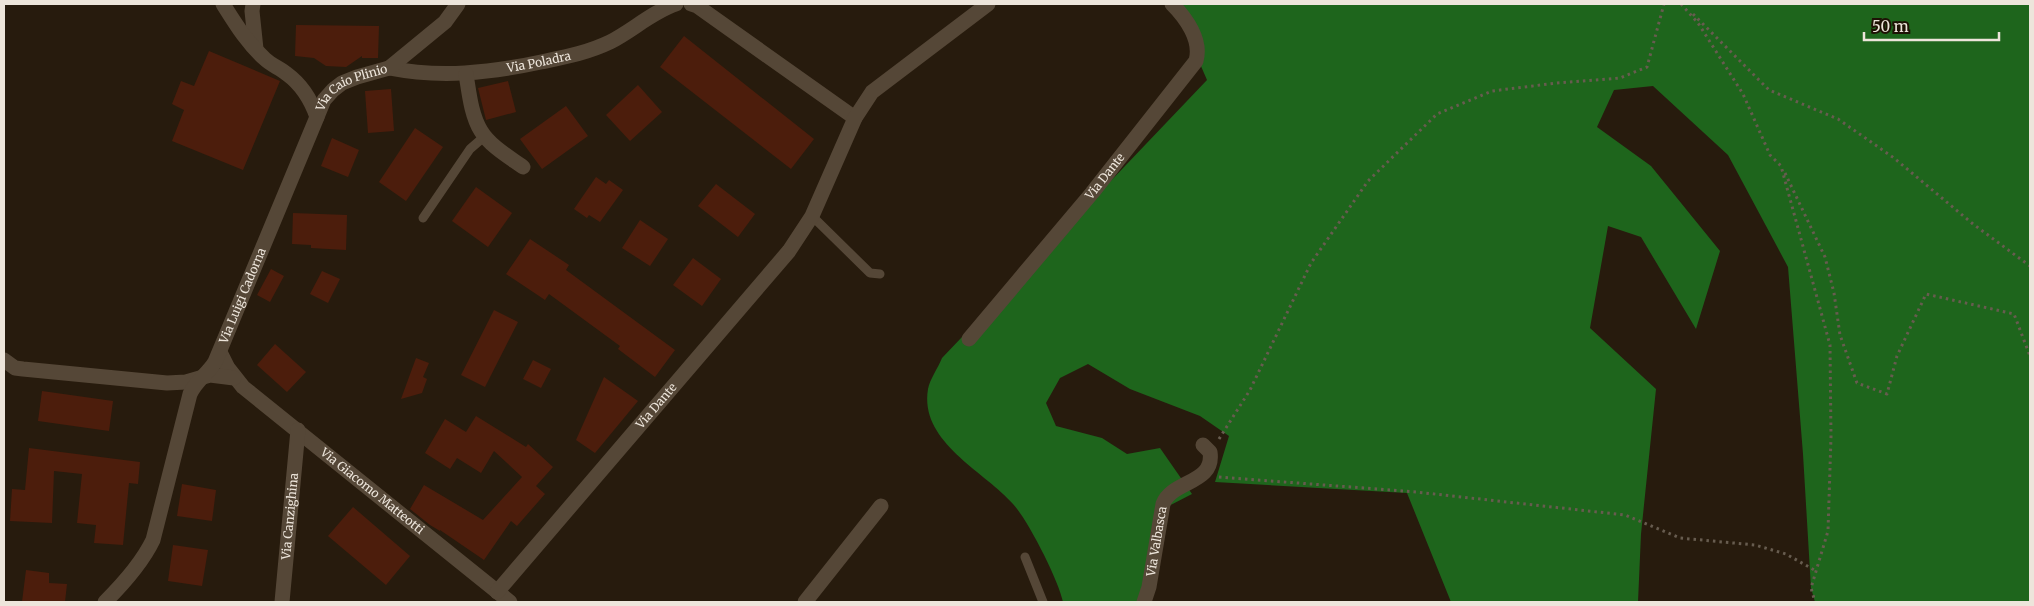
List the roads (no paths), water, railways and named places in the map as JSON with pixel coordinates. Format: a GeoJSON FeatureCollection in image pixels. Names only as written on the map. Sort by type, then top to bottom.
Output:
{"type":"FeatureCollection","features":[{"type":"Feature","properties":{"kind":"street"},"geometry":{"type":"LineString","coordinates":[[223,4],[242,33],[257,51],[301,87],[317,117]]}},
{"type":"Feature","properties":{"kind":"street"},"geometry":{"type":"LineString","coordinates":[[254,4],[252,11],[257,51]]}},
{"type":"Feature","properties":{"kind":"street","name":"Via Caio Plinio"},"geometry":{"type":"LineString","coordinates":[[317,117],[324,100],[333,90],[342,83],[389,68],[445,22],[458,4]]}},
{"type":"Feature","properties":{"kind":"street","name":"Via Poladra"},"geometry":{"type":"LineString","coordinates":[[389,68],[424,74],[466,74],[515,68],[590,51],[612,41],[676,4]]}},
{"type":"Feature","properties":{"kind":"street"},"geometry":{"type":"LineString","coordinates":[[691,4],[697,6],[855,118]]}},
{"type":"Feature","properties":{"kind":"street","name":"Via Dante"},"geometry":{"type":"LineString","coordinates":[[498,592],[789,251],[812,216],[855,118],[872,92],[988,4]]}},
{"type":"Feature","properties":{"kind":"street","name":"Via Dante"},"geometry":{"type":"LineString","coordinates":[[969,339],[1092,193],[1196,61],[1198,49],[1195,36],[1172,4]]}},
{"type":"Feature","properties":{"kind":"street"},"geometry":{"type":"LineString","coordinates":[[466,74],[477,123],[485,136],[523,168]]}},
{"type":"Feature","properties":{"kind":"street","name":"Via Luigi Cadorna"},"geometry":{"type":"LineString","coordinates":[[105,602],[120,587],[148,550],[153,540],[190,394],[195,383],[210,370],[220,352],[317,117]]}},
{"type":"Feature","properties":{"kind":"street","name":"Via Giacomo Matteotti"},"geometry":{"type":"LineString","coordinates":[[220,352],[234,378],[510,602]]}},
{"type":"Feature","properties":{"kind":"street"},"geometry":{"type":"LineString","coordinates":[[6,364],[23,369],[167,383],[186,382],[216,375],[234,378]]}},
{"type":"Feature","properties":{"kind":"street","name":"Via Canzighina"},"geometry":{"type":"LineString","coordinates":[[282,602],[298,430]]}},
{"type":"Feature","properties":{"kind":"street","name":"Via Valbasca"},"geometry":{"type":"LineString","coordinates":[[1144,602],[1149,587],[1166,497],[1203,475],[1209,467],[1207,448]]}},
{"type":"Feature","properties":{"kind":"street"},"geometry":{"type":"LineString","coordinates":[[805,602],[881,506]]}},
{"type":"Feature","properties":{"kind":"lane"},"geometry":{"type":"LineString","coordinates":[[423,218],[470,149],[485,136]]}},
{"type":"Feature","properties":{"kind":"lane"},"geometry":{"type":"LineString","coordinates":[[812,216],[870,273],[880,274]]}},
{"type":"Feature","properties":{"kind":"lane"},"geometry":{"type":"LineString","coordinates":[[1025,557],[1043,602]]}}]}
